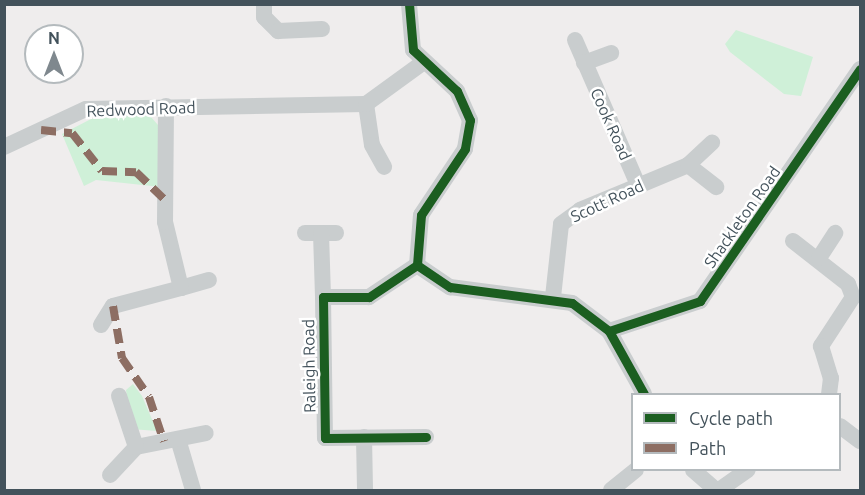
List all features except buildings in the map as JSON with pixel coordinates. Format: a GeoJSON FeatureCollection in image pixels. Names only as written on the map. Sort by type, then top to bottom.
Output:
{"type":"FeatureCollection","features":[{"type":"Feature","properties":{"kind":"street"},"geometry":{"type":"LineString","coordinates":[[264,4],[264,17],[278,31],[322,29]]}},
{"type":"Feature","properties":{"kind":"street"},"geometry":{"type":"LineString","coordinates":[[409,4],[407,30],[421,64],[465,103],[470,132],[465,149],[421,215],[417,266],[450,287],[553,297],[572,303],[609,331],[643,393]]}},
{"type":"Feature","properties":{"kind":"street","name":"Cook Road"},"geometry":{"type":"LineString","coordinates":[[575,40],[638,185]]}},
{"type":"Feature","properties":{"kind":"street"},"geometry":{"type":"LineString","coordinates":[[584,63],[610,53]]}},
{"type":"Feature","properties":{"kind":"street"},"geometry":{"type":"LineString","coordinates":[[384,167],[372,145],[366,104],[421,64]]}},
{"type":"Feature","properties":{"kind":"street","name":"Shackleton Road"},"geometry":{"type":"LineString","coordinates":[[609,331],[700,301],[861,69]]}},
{"type":"Feature","properties":{"kind":"street","name":"Redwood Road"},"geometry":{"type":"LineString","coordinates":[[4,147],[86,109],[166,106],[273,108],[366,104]]}},
{"type":"Feature","properties":{"kind":"street"},"geometry":{"type":"LineString","coordinates":[[166,106],[165,222],[180,288]]}},
{"type":"Feature","properties":{"kind":"street","name":"Scott Road"},"geometry":{"type":"LineString","coordinates":[[553,297],[561,224],[638,185],[688,165],[712,143]]}},
{"type":"Feature","properties":{"kind":"street"},"geometry":{"type":"LineString","coordinates":[[688,165],[716,187]]}},
{"type":"Feature","properties":{"kind":"street","name":"Raleigh Road"},"geometry":{"type":"LineString","coordinates":[[321,233],[324,438],[426,438]]}},
{"type":"Feature","properties":{"kind":"street"},"geometry":{"type":"LineString","coordinates":[[819,258],[835,233]]}},
{"type":"Feature","properties":{"kind":"street"},"geometry":{"type":"LineString","coordinates":[[793,241],[819,258],[849,284],[853,297],[821,346],[831,378],[829,393]]}},
{"type":"Feature","properties":{"kind":"street","name":"Raleigh Road"},"geometry":{"type":"LineString","coordinates":[[323,297],[369,297],[417,266]]}},
{"type":"Feature","properties":{"kind":"street"},"geometry":{"type":"LineString","coordinates":[[101,325],[113,306],[209,280]]}},
{"type":"Feature","properties":{"kind":"street"},"geometry":{"type":"LineString","coordinates":[[119,396],[136,447]]}},
{"type":"Feature","properties":{"kind":"street"},"geometry":{"type":"LineString","coordinates":[[841,427],[861,441]]}},
{"type":"Feature","properties":{"kind":"street"},"geometry":{"type":"LineString","coordinates":[[110,475],[136,447],[206,433]]}},
{"type":"Feature","properties":{"kind":"street"},"geometry":{"type":"LineString","coordinates":[[364,438],[365,490]]}},
{"type":"Feature","properties":{"kind":"street"},"geometry":{"type":"LineString","coordinates":[[178,439],[193,490]]}},
{"type":"Feature","properties":{"kind":"street"},"geometry":{"type":"LineString","coordinates":[[610,490],[635,471]]}},
{"type":"Feature","properties":{"kind":"street"},"geometry":{"type":"LineString","coordinates":[[694,471],[717,490],[746,471]]}},
{"type":"Feature","properties":{"kind":"green space"},"geometry":{"type":"Polygon","coordinates":[[[736,30],[813,57],[801,96],[784,94],[730,52],[725,44],[736,30]]]}},
{"type":"Feature","properties":{"kind":"green space"},"geometry":{"type":"Polygon","coordinates":[[[129,113],[151,117],[158,125],[161,187],[96,180],[84,186],[62,134],[91,119],[129,113]]]}},
{"type":"Feature","properties":{"kind":"green space"},"geometry":{"type":"Polygon","coordinates":[[[133,384],[142,396],[157,431],[131,429],[126,390],[133,384]]]}},
{"type":"Feature","properties":{"kind":"marked path"},"geometry":{"type":"LineString","coordinates":[[41,130],[72,133],[102,171],[136,172],[166,201]]}},
{"type":"Feature","properties":{"kind":"marked path"},"geometry":{"type":"LineString","coordinates":[[113,306],[122,358],[149,397],[164,442]]}},
{"type":"Feature","properties":{"kind":"cycle path"},"geometry":{"type":"LineString","coordinates":[[409,4],[413,50],[457,91],[470,120],[465,149],[421,215],[417,265],[450,287],[572,303],[609,331],[643,393]]}},
{"type":"Feature","properties":{"kind":"cycle path"},"geometry":{"type":"LineString","coordinates":[[609,331],[700,301],[860,69]]}},
{"type":"Feature","properties":{"kind":"cycle path"},"geometry":{"type":"LineString","coordinates":[[417,265],[369,297],[323,297],[325,438],[426,437]]}}]}
